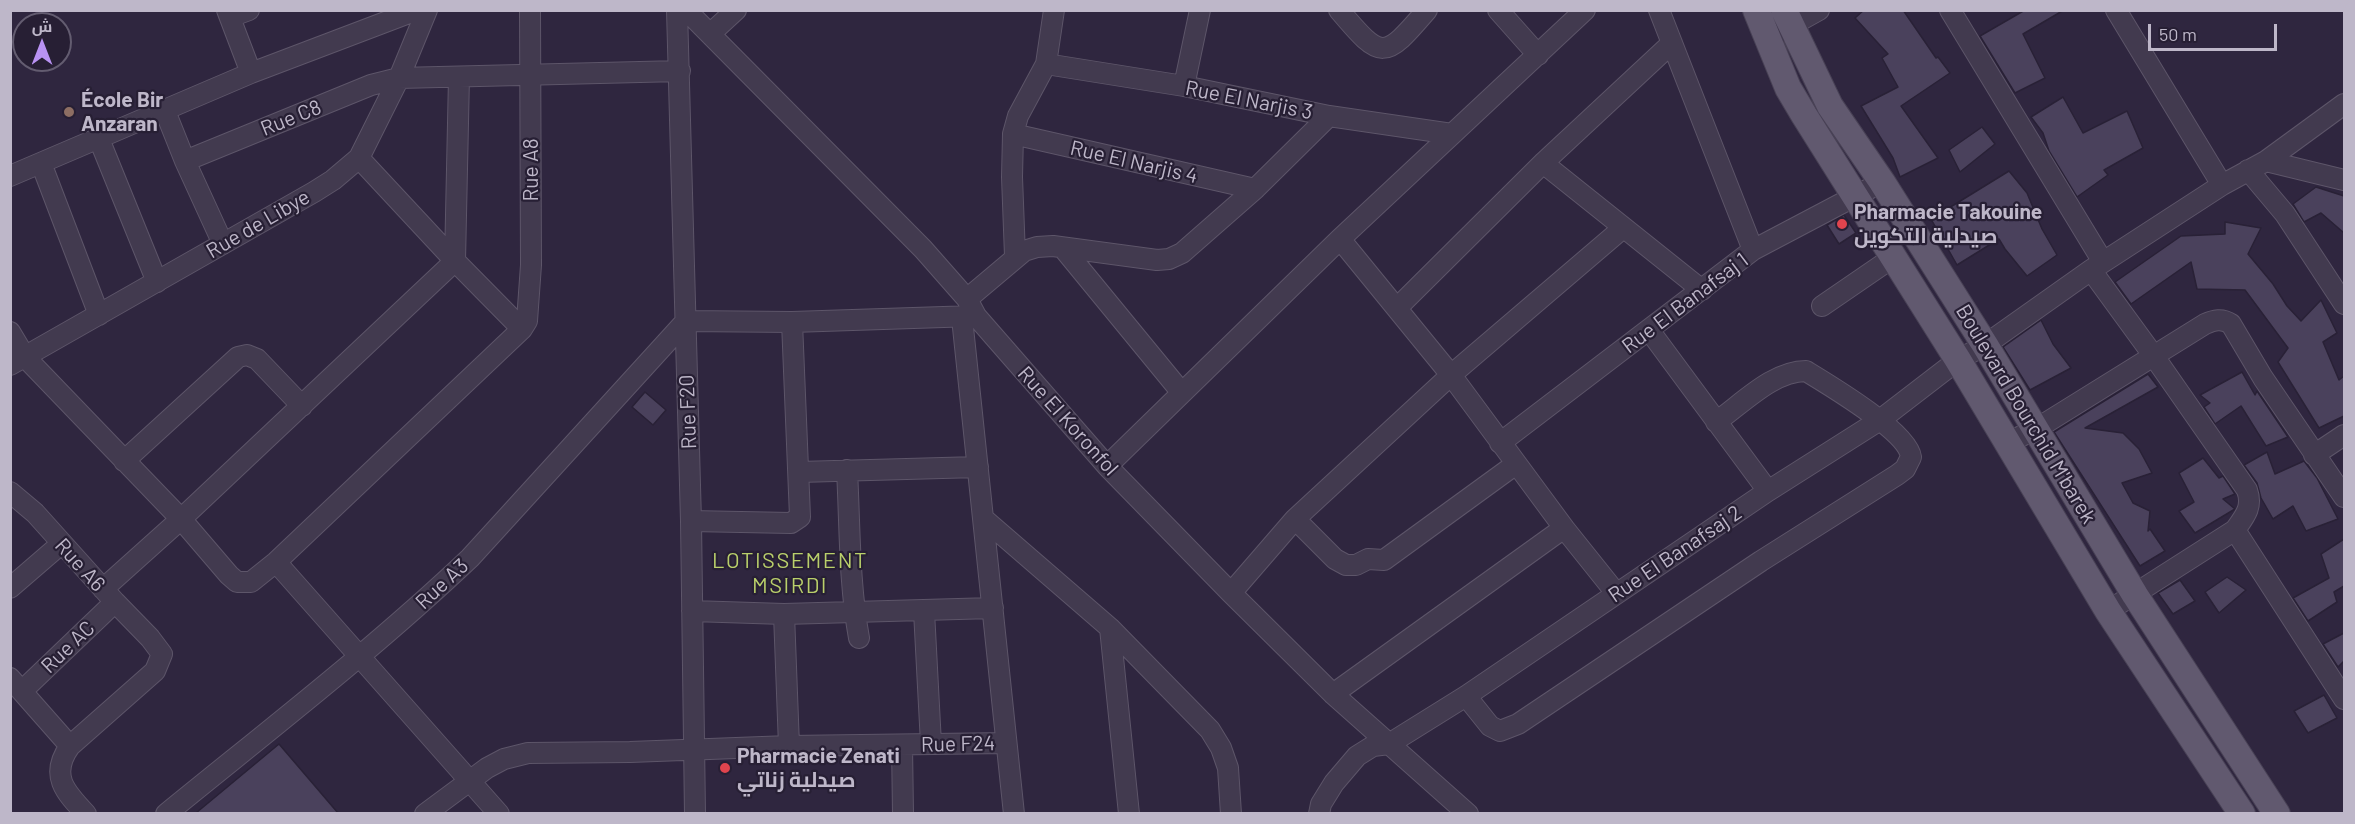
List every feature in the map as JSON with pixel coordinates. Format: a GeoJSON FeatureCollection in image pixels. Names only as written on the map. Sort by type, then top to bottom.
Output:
{"type":"FeatureCollection","features":[{"type":"Feature","properties":{"kind":"main road","name":"Boulevard Bourchid M'barek"},"geometry":{"type":"LineString","coordinates":[[1756,10],[1788,88],[1892,258],[1958,360],[2108,611],[2242,813]]}},
{"type":"Feature","properties":{"kind":"main road","name":"Boulevard Bourchid M'barek"},"geometry":{"type":"LineString","coordinates":[[1787,19],[1830,106],[1882,182],[1985,345],[2135,595],[2277,813]]}},
{"type":"Feature","properties":{"kind":"main road"},"geometry":{"type":"LineString","coordinates":[[2221,782],[2246,766]]}},
{"type":"Feature","properties":{"kind":"street"},"geometry":{"type":"LineString","coordinates":[[249,10],[228,14],[251,73]]}},
{"type":"Feature","properties":{"kind":"street"},"geometry":{"type":"LineString","coordinates":[[10,176],[251,73],[417,10]]}},
{"type":"Feature","properties":{"kind":"street","name":"Rue de Libye"},"geometry":{"type":"LineString","coordinates":[[18,361],[314,192],[333,180],[359,158],[399,78],[427,10]]}},
{"type":"Feature","properties":{"kind":"street","name":"Rue A8"},"geometry":{"type":"LineString","coordinates":[[522,329],[528,312],[531,265],[530,10]]}},
{"type":"Feature","properties":{"kind":"street","name":"Rue F20"},"geometry":{"type":"LineString","coordinates":[[677,10],[691,520],[695,813]]}},
{"type":"Feature","properties":{"kind":"street","name":"Rue El Koronfol"},"geometry":{"type":"LineString","coordinates":[[687,10],[923,249],[968,311],[1107,466],[1333,694],[1468,813]]}},
{"type":"Feature","properties":{"kind":"street"},"geometry":{"type":"LineString","coordinates":[[710,34],[736,10]]}},
{"type":"Feature","properties":{"kind":"street"},"geometry":{"type":"LineString","coordinates":[[1015,256],[1013,134],[1018,116],[1046,64],[1054,10]]}},
{"type":"Feature","properties":{"kind":"street"},"geometry":{"type":"LineString","coordinates":[[1184,86],[1200,10]]}},
{"type":"Feature","properties":{"kind":"street"},"geometry":{"type":"LineString","coordinates":[[1339,10],[1369,45],[1383,49],[1403,38],[1427,10]]}},
{"type":"Feature","properties":{"kind":"street"},"geometry":{"type":"LineString","coordinates":[[1498,10],[1538,55]]}},
{"type":"Feature","properties":{"kind":"street"},"geometry":{"type":"LineString","coordinates":[[1107,466],[1340,239],[1585,10]]}},
{"type":"Feature","properties":{"kind":"street"},"geometry":{"type":"LineString","coordinates":[[1659,10],[1753,250]]}},
{"type":"Feature","properties":{"kind":"street"},"geometry":{"type":"LineString","coordinates":[[1767,39],[1787,19],[1819,10]]}},
{"type":"Feature","properties":{"kind":"street"},"geometry":{"type":"LineString","coordinates":[[1950,10],[2097,266],[2153,355],[2247,490],[2249,501],[2247,513],[2235,530],[2108,611]]}},
{"type":"Feature","properties":{"kind":"street"},"geometry":{"type":"LineString","coordinates":[[2116,10],[2222,185]]}},
{"type":"Feature","properties":{"kind":"street"},"geometry":{"type":"LineString","coordinates":[[1397,308],[1544,163],[1671,43]]}},
{"type":"Feature","properties":{"kind":"street","name":"Rue El Narjis 3"},"geometry":{"type":"LineString","coordinates":[[1046,64],[1184,86],[1329,116],[1452,134]]}},
{"type":"Feature","properties":{"kind":"street","name":"Rue C8"},"geometry":{"type":"LineString","coordinates":[[185,161],[371,85],[399,78],[680,72]]}},
{"type":"Feature","properties":{"kind":"street"},"geometry":{"type":"LineString","coordinates":[[455,261],[459,77]]}},
{"type":"Feature","properties":{"kind":"street","name":"Rue El Banafsaj 2"},"geometry":{"type":"LineString","coordinates":[[1319,813],[1321,804],[1334,783],[1357,756],[1373,746],[1389,744],[1466,696],[1768,491],[1880,420],[1958,360],[1985,345],[2097,266],[2222,185],[2266,161],[2344,104]]}},
{"type":"Feature","properties":{"kind":"street"},"geometry":{"type":"LineString","coordinates":[[165,111],[223,244]]}},
{"type":"Feature","properties":{"kind":"street"},"geometry":{"type":"LineString","coordinates":[[1014,813],[978,467],[968,311],[1015,256],[1037,247],[1063,248],[1143,259],[1169,259],[1182,253],[1255,189],[1329,116]]}},
{"type":"Feature","properties":{"kind":"street","name":"Rue El Narjis 4"},"geometry":{"type":"LineString","coordinates":[[1013,134],[1255,189]]}},
{"type":"Feature","properties":{"kind":"street"},"geometry":{"type":"LineString","coordinates":[[99,139],[157,282]]}},
{"type":"Feature","properties":{"kind":"street"},"geometry":{"type":"LineString","coordinates":[[10,332],[18,361],[124,461],[181,519],[237,582],[251,582],[276,562],[522,329],[359,158]]}},
{"type":"Feature","properties":{"kind":"street"},"geometry":{"type":"LineString","coordinates":[[2266,161],[2344,180]]}},
{"type":"Feature","properties":{"kind":"street"},"geometry":{"type":"LineString","coordinates":[[40,163],[99,315]]}},
{"type":"Feature","properties":{"kind":"street"},"geometry":{"type":"LineString","coordinates":[[1544,163],[1702,290]]}},
{"type":"Feature","properties":{"kind":"street"},"geometry":{"type":"LineString","coordinates":[[2248,170],[2285,214],[2344,304]]}},
{"type":"Feature","properties":{"kind":"street","name":"Rue El Banafsaj 1"},"geometry":{"type":"LineString","coordinates":[[1500,443],[1753,250],[1882,182]]}},
{"type":"Feature","properties":{"kind":"street"},"geometry":{"type":"LineString","coordinates":[[1231,593],[1295,519],[1451,375],[1623,228]]}},
{"type":"Feature","properties":{"kind":"street"},"geometry":{"type":"LineString","coordinates":[[1340,239],[1451,375],[1564,528],[1616,593]]}},
{"type":"Feature","properties":{"kind":"street"},"geometry":{"type":"LineString","coordinates":[[1063,248],[1182,393]]}},
{"type":"Feature","properties":{"kind":"street"},"geometry":{"type":"LineString","coordinates":[[1822,306],[1892,258]]}},
{"type":"Feature","properties":{"kind":"street","name":"Rue AC"},"geometry":{"type":"LineString","coordinates":[[16,684],[109,596],[181,519],[455,261]]}},
{"type":"Feature","properties":{"kind":"street"},"geometry":{"type":"LineString","coordinates":[[686,321],[792,322],[968,311]]}},
{"type":"Feature","properties":{"kind":"street"},"geometry":{"type":"LineString","coordinates":[[2007,443],[2036,429],[2205,324],[2219,320],[2226,321],[2231,324],[2263,378],[2344,497]]}},
{"type":"Feature","properties":{"kind":"street","name":"Rue A3"},"geometry":{"type":"LineString","coordinates":[[166,813],[359,657],[470,558],[686,321]]}},
{"type":"Feature","properties":{"kind":"street"},"geometry":{"type":"LineString","coordinates":[[691,520],[796,522],[800,517],[792,322]]}},
{"type":"Feature","properties":{"kind":"street"},"geometry":{"type":"LineString","coordinates":[[1649,330],[1768,491]]}},
{"type":"Feature","properties":{"kind":"street"},"geometry":{"type":"LineString","coordinates":[[124,461],[238,357],[247,355],[257,359],[302,406]]}},
{"type":"Feature","properties":{"kind":"street"},"geometry":{"type":"LineString","coordinates":[[1466,696],[1490,726],[1500,731],[1509,729],[1761,561],[1898,476],[1909,462],[1910,452],[1880,420],[1806,371],[1794,371],[1778,378],[1716,422]]}},
{"type":"Feature","properties":{"kind":"street"},"geometry":{"type":"LineString","coordinates":[[2314,455],[2344,435]]}},
{"type":"Feature","properties":{"kind":"street"},"geometry":{"type":"LineString","coordinates":[[1295,519],[1335,559],[1346,565],[1356,565],[1368,558],[1384,560],[1516,464]]}},
{"type":"Feature","properties":{"kind":"street"},"geometry":{"type":"LineString","coordinates":[[799,472],[978,467]]}},
{"type":"Feature","properties":{"kind":"street"},"geometry":{"type":"LineString","coordinates":[[847,470],[849,550],[859,638]]}},
{"type":"Feature","properties":{"kind":"street","name":"Rue A6"},"geometry":{"type":"LineString","coordinates":[[10,492],[35,513],[162,654],[158,666],[141,685],[70,746]]}},
{"type":"Feature","properties":{"kind":"street"},"geometry":{"type":"LineString","coordinates":[[984,519],[1110,628],[1210,730],[1221,748],[1228,768],[1232,813]]}},
{"type":"Feature","properties":{"kind":"street"},"geometry":{"type":"LineString","coordinates":[[1333,694],[1564,528]]}},
{"type":"Feature","properties":{"kind":"street"},"geometry":{"type":"LineString","coordinates":[[2235,530],[2344,699]]}},
{"type":"Feature","properties":{"kind":"street"},"geometry":{"type":"LineString","coordinates":[[10,588],[61,544]]}},
{"type":"Feature","properties":{"kind":"street"},"geometry":{"type":"LineString","coordinates":[[276,562],[499,813]]}},
{"type":"Feature","properties":{"kind":"street"},"geometry":{"type":"LineString","coordinates":[[692,611],[784,614],[993,608]]}},
{"type":"Feature","properties":{"kind":"street"},"geometry":{"type":"LineString","coordinates":[[924,611],[932,744]]}},
{"type":"Feature","properties":{"kind":"street"},"geometry":{"type":"LineString","coordinates":[[784,614],[789,746]]}},
{"type":"Feature","properties":{"kind":"street"},"geometry":{"type":"LineString","coordinates":[[1110,628],[1129,813]]}},
{"type":"Feature","properties":{"kind":"street"},"geometry":{"type":"LineString","coordinates":[[16,684],[70,746],[60,765],[60,776],[70,797],[86,813]]}},
{"type":"Feature","properties":{"kind":"street","name":"Rue F24"},"geometry":{"type":"LineString","coordinates":[[425,813],[470,779],[504,759],[528,753],[1006,743]]}},
{"type":"Feature","properties":{"kind":"street"},"geometry":{"type":"LineString","coordinates":[[902,745],[903,813]]}},
{"type":"Feature","properties":{"kind":"building"},"geometry":{"type":"Polygon","coordinates":[[[1864,10],[1903,10],[1936,58],[1938,57],[1950,73],[1901,106],[1938,158],[1900,177],[1893,158],[1861,106],[1898,87],[1882,58],[1888,54],[1855,18],[1864,10]]]}},
{"type":"Feature","properties":{"kind":"building"},"geometry":{"type":"Polygon","coordinates":[[[2025,10],[2064,10],[2023,34],[2045,78],[2015,93],[1980,36],[2025,10]]]}},
{"type":"Feature","properties":{"kind":"building"},"geometry":{"type":"Polygon","coordinates":[[[2063,97],[2083,133],[2127,111],[2143,148],[2104,170],[2108,175],[2077,197],[2049,151],[2043,133],[2031,117],[2063,97]]]}},
{"type":"Feature","properties":{"kind":"building"},"geometry":{"type":"Polygon","coordinates":[[[1982,127],[1995,144],[1960,172],[1949,150],[1982,127]]]}},
{"type":"Feature","properties":{"kind":"building"},"geometry":{"type":"Polygon","coordinates":[[[2009,171],[2027,193],[2042,229],[2057,255],[2027,276],[1999,239],[1957,265],[1931,219],[2009,171]]]}},
{"type":"Feature","properties":{"kind":"building"},"geometry":{"type":"Polygon","coordinates":[[[2316,187],[2344,196],[2344,233],[2321,213],[2304,222],[2293,204],[2316,187]]]}},
{"type":"Feature","properties":{"kind":"building"},"geometry":{"type":"Polygon","coordinates":[[[1844,215],[1856,233],[1839,244],[1827,225],[1844,215]]]}},
{"type":"Feature","properties":{"kind":"building"},"geometry":{"type":"Polygon","coordinates":[[[2225,222],[2261,228],[2248,254],[2301,321],[2321,300],[2337,333],[2323,342],[2339,380],[2344,376],[2344,416],[2319,428],[2278,362],[2288,348],[2245,290],[2197,289],[2191,262],[2131,304],[2115,282],[2181,236],[2225,234],[2225,222]]]}},
{"type":"Feature","properties":{"kind":"building"},"geometry":{"type":"Polygon","coordinates":[[[2041,320],[2053,344],[2071,368],[2030,390],[2003,347],[2041,320]]]}},
{"type":"Feature","properties":{"kind":"building"},"geometry":{"type":"Polygon","coordinates":[[[2242,372],[2255,395],[2257,391],[2288,437],[2266,446],[2241,406],[2215,424],[2204,407],[2210,403],[2200,395],[2242,372]]]}},
{"type":"Feature","properties":{"kind":"building"},"geometry":{"type":"Polygon","coordinates":[[[2148,374],[2158,387],[2085,428],[2123,433],[2139,449],[2152,473],[2122,483],[2133,503],[2150,511],[2148,531],[2150,529],[2165,551],[2140,566],[2054,432],[2148,374]]]}},
{"type":"Feature","properties":{"kind":"building"},"geometry":{"type":"Polygon","coordinates":[[[645,392],[666,410],[653,425],[632,407],[645,392]]]}},
{"type":"Feature","properties":{"kind":"building"},"geometry":{"type":"Polygon","coordinates":[[[2267,452],[2275,474],[2304,461],[2317,478],[2338,519],[2306,531],[2293,506],[2273,519],[2261,498],[2257,483],[2244,465],[2267,452]]]}},
{"type":"Feature","properties":{"kind":"building"},"geometry":{"type":"Polygon","coordinates":[[[2203,458],[2219,478],[2223,476],[2235,494],[2223,499],[2235,509],[2195,533],[2179,511],[2194,502],[2179,473],[2203,458]]]}},
{"type":"Feature","properties":{"kind":"building"},"geometry":{"type":"Polygon","coordinates":[[[2344,539],[2344,586],[2334,592],[2337,602],[2308,621],[2293,598],[2329,578],[2321,554],[2344,539]]]}},
{"type":"Feature","properties":{"kind":"building"},"geometry":{"type":"Polygon","coordinates":[[[2227,577],[2246,590],[2219,613],[2205,592],[2227,577]]]}},
{"type":"Feature","properties":{"kind":"building"},"geometry":{"type":"Polygon","coordinates":[[[2180,580],[2195,601],[2173,614],[2158,593],[2180,580]]]}},
{"type":"Feature","properties":{"kind":"building"},"geometry":{"type":"Polygon","coordinates":[[[2344,633],[2344,661],[2338,667],[2323,644],[2344,633]]]}},
{"type":"Feature","properties":{"kind":"building"},"geometry":{"type":"Polygon","coordinates":[[[2324,695],[2337,718],[2308,733],[2294,711],[2324,695]]]}},
{"type":"Feature","properties":{"kind":"building"},"geometry":{"type":"Polygon","coordinates":[[[279,744],[338,813],[196,813],[279,744]]]}},
{"type":"Feature","properties":{"kind":"place","name":"École Bir Anzaran"},"geometry":{"type":"Point","coordinates":[69,112]}},
{"type":"Feature","properties":{"kind":"place","name":"Pharmacie Takouine صيدلية التكوين"},"geometry":{"type":"Point","coordinates":[1842,224]}},
{"type":"Feature","properties":{"kind":"place","name":"Pharmacie Zenati صيدلية زناتي"},"geometry":{"type":"Point","coordinates":[725,768]}},
{"type":"Feature","properties":{"kind":"district","name":"LOTISSEMENT MSIRDI"},"geometry":{"type":"Point","coordinates":[790,574]}}]}
